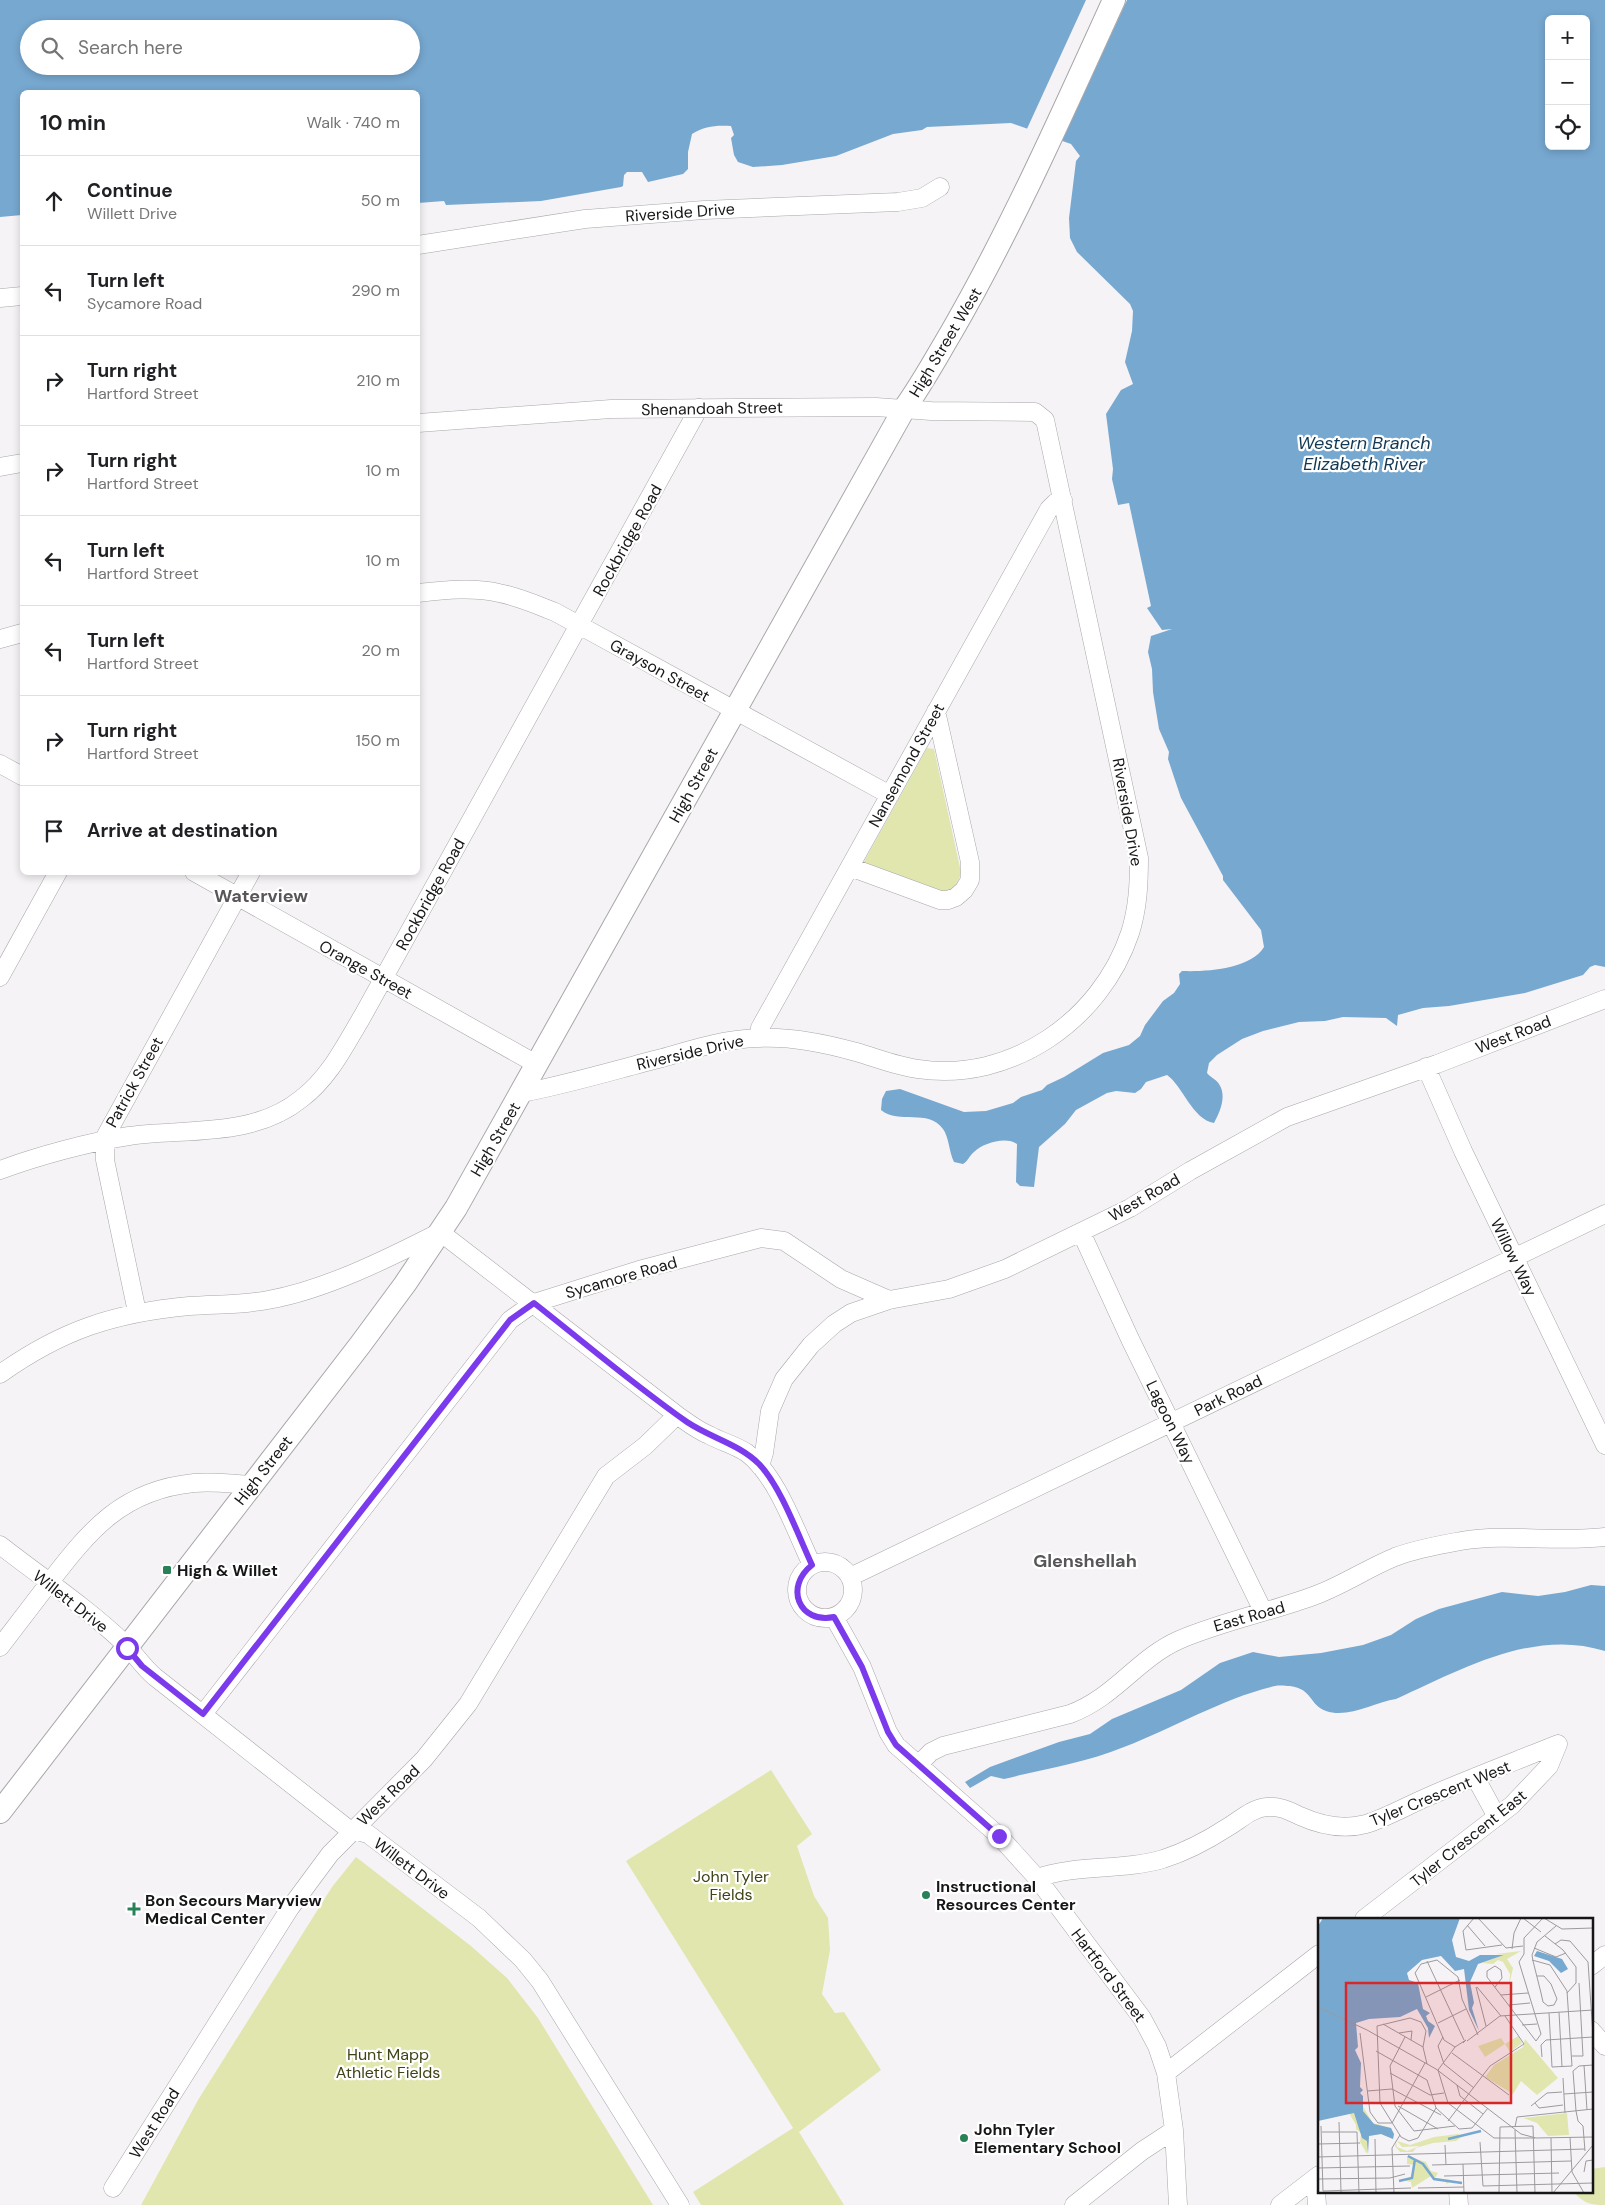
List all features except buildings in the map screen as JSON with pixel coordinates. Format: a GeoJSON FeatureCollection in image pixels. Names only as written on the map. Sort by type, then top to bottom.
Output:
{"type":"FeatureCollection","features":[{"type":"Feature","properties":{"kind":"main road","name":"High Street West"},"geometry":{"type":"LineString","coordinates":[[904,409],[920,387],[980,282],[1098,0]]}},
{"type":"Feature","properties":{"kind":"main road","name":"High Street West"},"geometry":{"type":"LineString","coordinates":[[1031,162],[1114,0]]}},
{"type":"Feature","properties":{"kind":"main road","name":"High Street"},"geometry":{"type":"LineString","coordinates":[[0,1812],[360,1345],[440,1232],[538,1065],[904,409]]}},
{"type":"Feature","properties":{"kind":"street","name":"Riverside Drive"},"geometry":{"type":"LineString","coordinates":[[420,245],[585,219],[704,210],[898,202],[922,198],[940,187]]}},
{"type":"Feature","properties":{"kind":"street"},"geometry":{"type":"LineString","coordinates":[[0,298],[20,296]]}},
{"type":"Feature","properties":{"kind":"street","name":"Shenandoah Street"},"geometry":{"type":"LineString","coordinates":[[420,423],[611,409],[876,407],[931,411],[1006,412]]}},
{"type":"Feature","properties":{"kind":"street","name":"Rockbridge Road"},"geometry":{"type":"LineString","coordinates":[[0,1170],[104,1141],[129,1136],[238,1126],[260,1121],[280,1113],[300,1100],[319,1084],[332,1068],[384,979],[699,408]]}},
{"type":"Feature","properties":{"kind":"street","name":"Riverside Drive"},"geometry":{"type":"LineString","coordinates":[[522,1093],[708,1045],[758,1038],[787,1038],[819,1043],[918,1069],[963,1070],[985,1066],[1015,1056],[1048,1039],[1078,1016],[1109,978],[1130,932],[1139,886],[1139,858],[1045,420],[1035,412],[1006,412]]}},
{"type":"Feature","properties":{"kind":"street"},"geometry":{"type":"LineString","coordinates":[[0,466],[20,463]]}},
{"type":"Feature","properties":{"kind":"street","name":"Nansemond Street"},"geometry":{"type":"LineString","coordinates":[[758,1038],[760,1028],[1050,509],[1055,503],[1063,500]]}},
{"type":"Feature","properties":{"kind":"street","name":"Grayson Street"},"geometry":{"type":"LineString","coordinates":[[420,593],[454,590],[500,593],[526,600],[580,624],[734,711],[890,795]]}},
{"type":"Feature","properties":{"kind":"street"},"geometry":{"type":"LineString","coordinates":[[0,638],[20,633]]}},
{"type":"Feature","properties":{"kind":"street"},"geometry":{"type":"LineString","coordinates":[[850,867],[940,900],[956,897],[970,880],[970,862],[936,711]]}},
{"type":"Feature","properties":{"kind":"street"},"geometry":{"type":"LineString","coordinates":[[0,764],[20,775]]}},
{"type":"Feature","properties":{"kind":"street"},"geometry":{"type":"LineString","coordinates":[[0,977],[56,875]]}},
{"type":"Feature","properties":{"kind":"street","name":"Orange Street"},"geometry":{"type":"LineString","coordinates":[[199,875],[538,1065]]}},
{"type":"Feature","properties":{"kind":"street","name":"Patrick Street"},"geometry":{"type":"LineString","coordinates":[[136,1312],[105,1160],[104,1141],[106,1131],[248,875]]}},
{"type":"Feature","properties":{"kind":"street","name":"West Road"},"geometry":{"type":"LineString","coordinates":[[760,1466],[764,1453],[770,1411],[780,1386],[794,1364],[834,1324],[851,1313],[889,1300],[949,1289],[1005,1269],[1130,1208],[1198,1166],[1287,1117],[1426,1068],[1605,999]]}},
{"type":"Feature","properties":{"kind":"street","name":"Willow Way"},"geometry":{"type":"LineString","coordinates":[[1426,1068],[1463,1151],[1605,1445]]}},
{"type":"Feature","properties":{"kind":"street","name":"Park Road"},"geometry":{"type":"LineString","coordinates":[[850,1577],[1605,1214]]}},
{"type":"Feature","properties":{"kind":"street"},"geometry":{"type":"LineString","coordinates":[[0,1374],[26,1356],[65,1335],[115,1317],[136,1312],[190,1306],[241,1304],[297,1293],[328,1282],[440,1232],[676,1415],[708,1435],[734,1445],[747,1454],[760,1466],[785,1507],[812,1565]]}},
{"type":"Feature","properties":{"kind":"street","name":"Lagoon Way"},"geometry":{"type":"LineString","coordinates":[[1081,1232],[1130,1339],[1264,1611]]}},
{"type":"Feature","properties":{"kind":"street","name":"Sycamore Road"},"geometry":{"type":"LineString","coordinates":[[203,1714],[510,1320],[534,1303],[639,1270],[761,1238],[784,1242],[840,1279],[889,1300]]}},
{"type":"Feature","properties":{"kind":"street","name":"West Road"},"geometry":{"type":"LineString","coordinates":[[113,2188],[288,1912],[330,1854],[424,1759],[468,1704],[606,1476],[645,1446],[676,1415]]}},
{"type":"Feature","properties":{"kind":"street"},"geometry":{"type":"LineString","coordinates":[[0,1647],[92,1529],[128,1503],[156,1491],[194,1483],[217,1482],[251,1485]]}},
{"type":"Feature","properties":{"kind":"street","name":"East Road"},"geometry":{"type":"LineString","coordinates":[[918,1765],[931,1752],[943,1746],[1070,1714],[1086,1708],[1101,1699],[1161,1649],[1176,1641],[1207,1628],[1290,1604],[1326,1591],[1395,1557],[1419,1549],[1494,1537],[1580,1539],[1605,1537]]}},
{"type":"Feature","properties":{"kind":"street","name":"Willett Drive"},"geometry":{"type":"LineString","coordinates":[[0,1545],[96,1620],[127,1648],[142,1666],[352,1830],[368,1834],[479,1918],[523,1960],[540,1982],[680,2205]]}},
{"type":"Feature","properties":{"kind":"street"},"geometry":{"type":"LineString","coordinates":[[820,1562],[838,1564],[850,1577],[853,1585],[852,1601],[842,1613],[834,1617],[826,1619],[810,1614],[799,1602],[797,1585],[805,1570],[812,1565],[820,1562]]}},
{"type":"Feature","properties":{"kind":"street","name":"Hartford Street"},"geometry":{"type":"LineString","coordinates":[[834,1617],[862,1667],[888,1732],[896,1745],[999,1836],[1037,1878],[1142,2018],[1157,2046],[1166,2074],[1174,2130],[1178,2205]]}},
{"type":"Feature","properties":{"kind":"street","name":"Tyler Crescent West"},"geometry":{"type":"LineString","coordinates":[[1037,1878],[1063,1871],[1108,1868],[1164,1858],[1185,1850],[1226,1828],[1254,1810],[1265,1807],[1286,1809],[1318,1823],[1336,1826],[1366,1824],[1558,1744]]}},
{"type":"Feature","properties":{"kind":"street","name":"Tyler Crescent East"},"geometry":{"type":"LineString","coordinates":[[1365,1918],[1498,1817],[1525,1794],[1549,1766],[1558,1744]]}},
{"type":"Feature","properties":{"kind":"street"},"geometry":{"type":"LineString","coordinates":[[1475,1778],[1498,1817]]}},
{"type":"Feature","properties":{"kind":"street"},"geometry":{"type":"LineString","coordinates":[[1166,2074],[1318,1955]]}},
{"type":"Feature","properties":{"kind":"street"},"geometry":{"type":"LineString","coordinates":[[1592,1965],[1605,1955]]}},
{"type":"Feature","properties":{"kind":"street"},"geometry":{"type":"LineString","coordinates":[[1592,2031],[1605,2046]]}},
{"type":"Feature","properties":{"kind":"street"},"geometry":{"type":"LineString","coordinates":[[1074,2205],[1142,2151],[1174,2130]]}},
{"type":"Feature","properties":{"kind":"street"},"geometry":{"type":"LineString","coordinates":[[1280,2205],[1317,2176]]}},
{"type":"Feature","properties":{"kind":"street"},"geometry":{"type":"LineString","coordinates":[[1317,2176],[1317,2205]]}},
{"type":"Feature","properties":{"kind":"street"},"geometry":{"type":"LineString","coordinates":[[1458,2192],[1459,2205]]}},
{"type":"Feature","properties":{"kind":"green space"},"geometry":{"type":"Polygon","coordinates":[[[927,748],[934,749],[961,872],[954,887],[937,894],[862,865],[927,748]]]}},
{"type":"Feature","properties":{"kind":"green space","name":"John Tyler Fields"},"geometry":{"type":"Polygon","coordinates":[[[771,1770],[812,1834],[797,1846],[814,1896],[828,1918],[830,1950],[822,1994],[835,2013],[844,2012],[881,2070],[799,2132],[844,2205],[701,2205],[693,2192],[793,2128],[626,1861],[771,1770]]]}},
{"type":"Feature","properties":{"kind":"green space","name":"Hunt Mapp Athletic Fields"},"geometry":{"type":"Polygon","coordinates":[[[356,1857],[471,1946],[507,1978],[538,2018],[653,2205],[141,2205],[198,2100],[332,1887],[356,1857]]]}},
{"type":"Feature","properties":{"kind":"green space"},"geometry":{"type":"Polygon","coordinates":[[[1605,2167],[1605,2205],[1587,2202],[1574,2192],[1592,2192],[1592,2169],[1605,2167]]]}},
{"type":"Feature","properties":{"kind":"water","name":"Western Branch Elizabeth River"},"geometry":{"type":"Polygon","coordinates":[[[0,0],[1605,0],[1605,967],[1595,965],[1590,967],[1583,975],[1525,993],[1449,1006],[1423,1008],[1398,1015],[1397,1026],[1386,1018],[1343,1017],[1325,1021],[1299,1022],[1263,1031],[1242,1039],[1217,1055],[1209,1063],[1207,1073],[1218,1082],[1223,1099],[1214,1123],[1200,1116],[1178,1086],[1167,1075],[1146,1082],[1135,1093],[1116,1091],[1107,1093],[1076,1110],[1065,1124],[1039,1147],[1034,1187],[1020,1186],[1016,1182],[1017,1144],[1012,1142],[989,1143],[978,1149],[963,1164],[954,1162],[945,1132],[937,1123],[930,1119],[896,1116],[881,1110],[882,1099],[886,1091],[900,1089],[964,1112],[986,1111],[1013,1103],[1021,1097],[1042,1090],[1047,1085],[1103,1053],[1129,1045],[1140,1036],[1145,1025],[1163,1001],[1174,993],[1180,984],[1179,974],[1182,971],[1215,970],[1239,965],[1258,954],[1264,947],[1261,930],[1223,880],[1223,876],[1181,798],[1168,759],[1169,752],[1159,729],[1153,692],[1152,669],[1148,652],[1151,636],[1172,629],[1162,630],[1147,608],[1151,606],[1129,503],[1118,505],[1112,479],[1113,469],[1106,414],[1121,390],[1133,384],[1125,362],[1132,331],[1133,311],[1130,304],[1077,252],[1070,238],[1069,218],[1076,161],[1080,156],[1071,144],[1011,123],[927,127],[922,130],[893,134],[836,156],[782,165],[753,167],[738,162],[734,155],[731,138],[734,135],[731,126],[715,126],[701,129],[692,134],[688,152],[688,169],[683,174],[648,182],[642,172],[627,172],[624,175],[623,186],[621,187],[541,201],[446,205],[444,201],[420,203],[420,90],[20,90],[20,215],[0,217],[0,0]]]}},
{"type":"Feature","properties":{"kind":"water"},"geometry":{"type":"Polygon","coordinates":[[[1591,1585],[1605,1586],[1605,1651],[1578,1645],[1524,1648],[1472,1665],[1396,1699],[1343,1713],[1326,1711],[1316,1705],[1303,1690],[1290,1686],[1275,1686],[1236,1698],[1109,1753],[1004,1779],[991,1776],[970,1788],[965,1782],[990,1767],[1059,1742],[1090,1734],[1112,1719],[1181,1690],[1220,1663],[1253,1652],[1279,1657],[1321,1653],[1363,1645],[1391,1635],[1416,1619],[1439,1609],[1502,1592],[1538,1596],[1565,1592],[1591,1585]]]}},
{"type":"Feature","properties":{"kind":"pier"},"geometry":{"type":"Polygon","coordinates":[[[1086,0],[1127,0],[1061,143],[1026,131],[1086,0]]]}},
{"type":"Feature","properties":{"kind":"place","name":"High & Willet"},"geometry":{"type":"Point","coordinates":[167,1570]}},
{"type":"Feature","properties":{"kind":"place","name":"Instructional Resources Center"},"geometry":{"type":"Point","coordinates":[926,1895]}},
{"type":"Feature","properties":{"kind":"place","name":"Bon Secours Maryview Medical Center"},"geometry":{"type":"Point","coordinates":[134,1909]}},
{"type":"Feature","properties":{"kind":"place","name":"John Tyler Elementary School"},"geometry":{"type":"Point","coordinates":[964,2138]}},
{"type":"Feature","properties":{"kind":"district","name":"Waterview"},"geometry":{"type":"Point","coordinates":[261,896]}},
{"type":"Feature","properties":{"kind":"district","name":"Glenshellah"},"geometry":{"type":"Point","coordinates":[1085,1561]}},
{"type":"Feature","properties":{"kind":"route"},"geometry":{"type":"LineString","coordinates":[[127,1648],[142,1666],[203,1714],[510,1320],[521,1310],[534,1303],[676,1415],[708,1435],[734,1445],[760,1466],[770,1479],[785,1507],[812,1565],[805,1570],[797,1585],[799,1602],[804,1609],[818,1618],[834,1617],[862,1667],[888,1732],[896,1745],[999,1836]]}}]}
